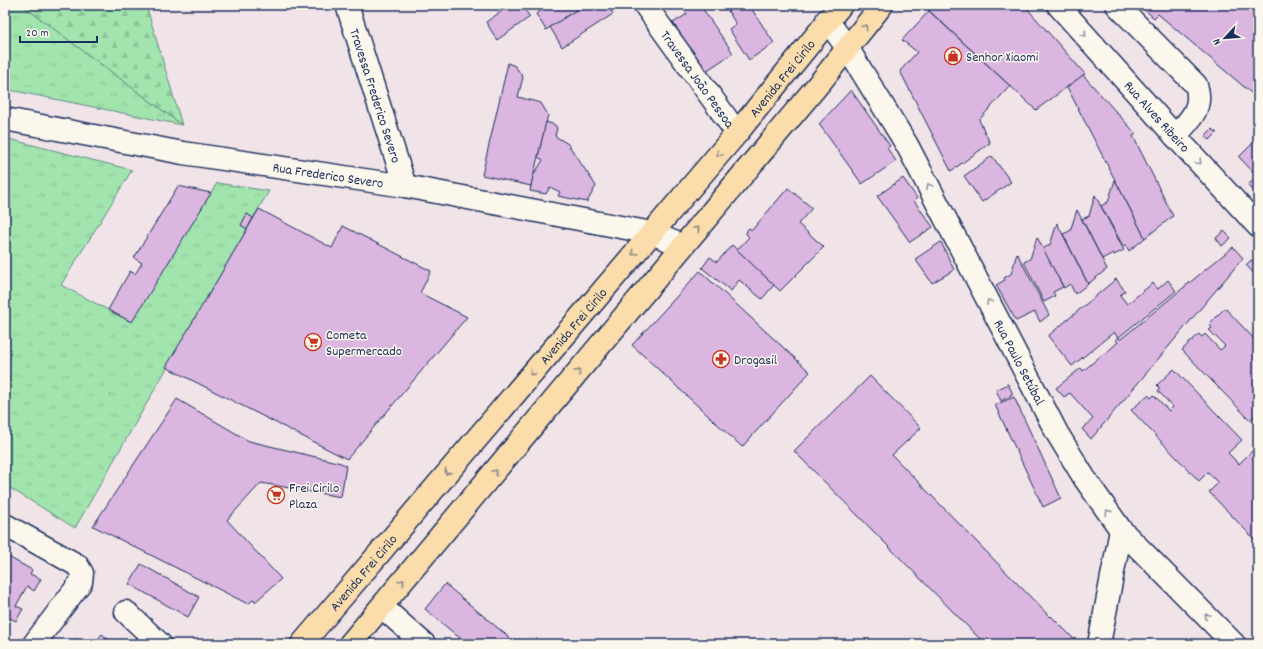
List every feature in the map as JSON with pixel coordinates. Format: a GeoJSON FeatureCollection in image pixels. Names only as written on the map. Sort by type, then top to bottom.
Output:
{"type":"FeatureCollection","features":[{"type":"Feature","properties":{"kind":"main road"},"geometry":{"type":"LineString","coordinates":[[350,644],[848,49],[882,5]]}},
{"type":"Feature","properties":{"kind":"main road","name":"Avenida Frei Cirilo"},"geometry":{"type":"LineString","coordinates":[[302,644],[737,133],[834,13]]}},
{"type":"Feature","properties":{"kind":"street","name":"Travessa Frederico Severo"},"geometry":{"type":"LineString","coordinates":[[347,5],[405,186]]}},
{"type":"Feature","properties":{"kind":"street","name":"Travessa João Pessoa"},"geometry":{"type":"LineString","coordinates":[[645,5],[737,133]]}},
{"type":"Feature","properties":{"kind":"street","name":"Rua Alves Ribeiro"},"geometry":{"type":"LineString","coordinates":[[1058,5],[1258,226]]}},
{"type":"Feature","properties":{"kind":"street"},"geometry":{"type":"LineString","coordinates":[[1117,5],[1196,85],[1199,94],[1198,104],[1193,115],[1175,136]]}},
{"type":"Feature","properties":{"kind":"street","name":"Rua Paulo Setúbal"},"geometry":{"type":"LineString","coordinates":[[834,13],[848,49],[907,145],[1057,433],[1085,479],[1121,530],[1234,644]]}},
{"type":"Feature","properties":{"kind":"street","name":"Rua Frederico Severo"},"geometry":{"type":"LineString","coordinates":[[5,119],[183,153],[405,186],[652,233],[683,246]]}},
{"type":"Feature","properties":{"kind":"street"},"geometry":{"type":"LineString","coordinates":[[5,525],[77,565],[82,573],[81,582],[34,644]]}},
{"type":"Feature","properties":{"kind":"street"},"geometry":{"type":"LineString","coordinates":[[1100,644],[1121,530]]}},
{"type":"Feature","properties":{"kind":"street"},"geometry":{"type":"LineString","coordinates":[[382,607],[424,644]]}},
{"type":"Feature","properties":{"kind":"street"},"geometry":{"type":"LineString","coordinates":[[126,612],[160,644]]}},
{"type":"Feature","properties":{"kind":"green space"},"geometry":{"type":"Polygon","coordinates":[[[5,5],[22,5],[182,125],[5,89],[5,5]]]}},
{"type":"Feature","properties":{"kind":"green space"},"geometry":{"type":"Polygon","coordinates":[[[22,5],[146,5],[182,125],[22,5]]]}},
{"type":"Feature","properties":{"kind":"green space"},"geometry":{"type":"Polygon","coordinates":[[[5,138],[132,170],[61,285],[131,322],[217,183],[269,191],[253,218],[247,214],[241,225],[247,229],[75,528],[5,485],[5,138]]]}},
{"type":"Feature","properties":{"kind":"building"},"geometry":{"type":"Polygon","coordinates":[[[498,5],[521,5],[530,17],[497,40],[486,22],[502,11],[498,5]]]}},
{"type":"Feature","properties":{"kind":"building"},"geometry":{"type":"Polygon","coordinates":[[[536,5],[549,5],[540,11],[536,5]]]}},
{"type":"Feature","properties":{"kind":"building"},"geometry":{"type":"Polygon","coordinates":[[[549,5],[584,5],[546,30],[536,14],[549,5]]]}},
{"type":"Feature","properties":{"kind":"building"},"geometry":{"type":"Polygon","coordinates":[[[584,5],[608,5],[613,14],[562,47],[550,27],[584,5]]]}},
{"type":"Feature","properties":{"kind":"building"},"geometry":{"type":"Polygon","coordinates":[[[680,5],[700,5],[733,53],[706,71],[673,23],[687,14],[680,5]]]}},
{"type":"Feature","properties":{"kind":"building"},"geometry":{"type":"Polygon","coordinates":[[[736,5],[749,5],[774,43],[749,60],[729,29],[736,24],[728,11],[736,5]]]}},
{"type":"Feature","properties":{"kind":"building"},"geometry":{"type":"Polygon","coordinates":[[[923,5],[1024,5],[1085,74],[1036,110],[923,5]]]}},
{"type":"Feature","properties":{"kind":"building"},"geometry":{"type":"Polygon","coordinates":[[[1139,5],[1258,5],[1258,94],[1256,97],[1158,14],[1154,18],[1139,5]]]}},
{"type":"Feature","properties":{"kind":"building"},"geometry":{"type":"Polygon","coordinates":[[[929,11],[1010,86],[979,120],[990,143],[951,171],[900,71],[917,52],[902,40],[929,11]]]}},
{"type":"Feature","properties":{"kind":"building"},"geometry":{"type":"Polygon","coordinates":[[[508,63],[515,66],[523,77],[518,97],[541,103],[548,115],[531,186],[482,175],[508,63]]]}},
{"type":"Feature","properties":{"kind":"building"},"geometry":{"type":"Polygon","coordinates":[[[1083,75],[1136,134],[1133,136],[1173,216],[1145,238],[1067,87],[1083,75]]]}},
{"type":"Feature","properties":{"kind":"building"},"geometry":{"type":"Polygon","coordinates":[[[851,90],[890,146],[887,148],[896,161],[862,184],[819,124],[851,90]]]}},
{"type":"Feature","properties":{"kind":"building"},"geometry":{"type":"Polygon","coordinates":[[[546,122],[555,125],[557,128],[555,136],[568,144],[596,186],[587,202],[558,196],[560,192],[550,187],[546,194],[530,191],[533,176],[543,160],[538,157],[546,122]]]}},
{"type":"Feature","properties":{"kind":"building"},"geometry":{"type":"Polygon","coordinates":[[[1212,129],[1217,133],[1210,140],[1205,136],[1212,129]]]}},
{"type":"Feature","properties":{"kind":"building"},"geometry":{"type":"Polygon","coordinates":[[[1258,138],[1258,173],[1256,175],[1239,157],[1258,138]]]}},
{"type":"Feature","properties":{"kind":"building"},"geometry":{"type":"Polygon","coordinates":[[[992,156],[1011,182],[982,202],[964,176],[992,156]]]}},
{"type":"Feature","properties":{"kind":"building"},"geometry":{"type":"Polygon","coordinates":[[[1258,175],[1258,195],[1248,185],[1258,175]]]}},
{"type":"Feature","properties":{"kind":"building"},"geometry":{"type":"Polygon","coordinates":[[[903,178],[917,198],[914,201],[933,227],[910,242],[877,196],[903,178]]]}},
{"type":"Feature","properties":{"kind":"building"},"geometry":{"type":"Polygon","coordinates":[[[1115,180],[1145,238],[1129,251],[1126,245],[1123,246],[1101,206],[1108,202],[1115,180]]]}},
{"type":"Feature","properties":{"kind":"building"},"geometry":{"type":"Polygon","coordinates":[[[178,186],[211,193],[132,322],[108,310],[130,271],[135,274],[142,263],[134,258],[178,186]]]}},
{"type":"Feature","properties":{"kind":"building"},"geometry":{"type":"Polygon","coordinates":[[[788,188],[812,208],[798,224],[824,247],[780,291],[737,250],[749,237],[746,234],[747,230],[749,228],[752,230],[788,188]]]}},
{"type":"Feature","properties":{"kind":"building"},"geometry":{"type":"Polygon","coordinates":[[[1095,195],[1124,250],[1114,255],[1113,253],[1102,259],[1082,219],[1089,216],[1095,195]]]}},
{"type":"Feature","properties":{"kind":"building","name":"Cometa Supermercado"},"geometry":{"type":"Polygon","coordinates":[[[259,209],[332,248],[343,226],[431,271],[420,293],[467,317],[347,459],[166,367],[259,209]]]}},
{"type":"Feature","properties":{"kind":"building"},"geometry":{"type":"Polygon","coordinates":[[[1077,210],[1107,269],[1088,284],[1063,234],[1070,231],[1077,210]]]}},
{"type":"Feature","properties":{"kind":"building"},"geometry":{"type":"Polygon","coordinates":[[[247,214],[253,218],[247,229],[241,225],[247,214]]]}},
{"type":"Feature","properties":{"kind":"building"},"geometry":{"type":"Polygon","coordinates":[[[1057,223],[1088,284],[1075,294],[1070,284],[1064,288],[1042,249],[1050,245],[1057,223]]]}},
{"type":"Feature","properties":{"kind":"building"},"geometry":{"type":"Polygon","coordinates":[[[1224,231],[1231,238],[1222,246],[1216,238],[1224,231]]]}},
{"type":"Feature","properties":{"kind":"building"},"geometry":{"type":"Polygon","coordinates":[[[1037,237],[1063,287],[1053,292],[1055,296],[1044,302],[1024,262],[1030,259],[1037,237]]]}},
{"type":"Feature","properties":{"kind":"building"},"geometry":{"type":"Polygon","coordinates":[[[941,242],[954,270],[932,283],[915,259],[941,242]]]}},
{"type":"Feature","properties":{"kind":"building"},"geometry":{"type":"Polygon","coordinates":[[[732,245],[774,285],[762,299],[739,280],[731,291],[702,268],[710,257],[717,262],[732,245]]]}},
{"type":"Feature","properties":{"kind":"building"},"geometry":{"type":"Polygon","coordinates":[[[1233,247],[1243,258],[1091,439],[1082,429],[1093,419],[1070,393],[1064,397],[1056,388],[1081,368],[1083,371],[1104,353],[1105,354],[1118,342],[1115,340],[1118,338],[1121,339],[1233,247]]]}},
{"type":"Feature","properties":{"kind":"building"},"geometry":{"type":"Polygon","coordinates":[[[1017,253],[1049,315],[1040,322],[1035,312],[1016,321],[996,285],[1005,280],[1004,278],[1011,274],[1017,253]]]}},
{"type":"Feature","properties":{"kind":"building"},"geometry":{"type":"Polygon","coordinates":[[[1251,260],[1258,267],[1258,278],[1246,265],[1251,260]]]}},
{"type":"Feature","properties":{"kind":"building","name":"Drogasil"},"geometry":{"type":"Polygon","coordinates":[[[700,271],[810,372],[742,447],[632,345],[700,271]]]}},
{"type":"Feature","properties":{"kind":"building"},"geometry":{"type":"Polygon","coordinates":[[[1116,279],[1125,291],[1120,295],[1127,304],[1153,283],[1158,289],[1168,280],[1176,291],[1118,338],[1114,332],[1072,366],[1048,336],[1116,279]]]}},
{"type":"Feature","properties":{"kind":"building"},"geometry":{"type":"Polygon","coordinates":[[[1225,308],[1258,343],[1258,413],[1250,420],[1182,350],[1199,334],[1202,337],[1205,334],[1220,350],[1225,346],[1209,330],[1212,328],[1209,324],[1225,308]]]}},
{"type":"Feature","properties":{"kind":"building"},"geometry":{"type":"Polygon","coordinates":[[[1174,369],[1242,440],[1228,453],[1239,464],[1252,451],[1258,457],[1258,543],[1209,492],[1218,483],[1208,472],[1199,481],[1131,410],[1148,395],[1151,398],[1154,395],[1169,411],[1173,407],[1158,391],[1160,388],[1157,385],[1174,369]]]}},
{"type":"Feature","properties":{"kind":"building"},"geometry":{"type":"Polygon","coordinates":[[[870,376],[921,428],[892,455],[1050,617],[1051,616],[1075,640],[1073,644],[985,644],[794,451],[870,376]]]}},
{"type":"Feature","properties":{"kind":"building"},"geometry":{"type":"Polygon","coordinates":[[[1008,384],[1013,394],[1001,401],[996,390],[1008,384]]]}},
{"type":"Feature","properties":{"kind":"building"},"geometry":{"type":"Polygon","coordinates":[[[1014,397],[1061,498],[1043,507],[995,405],[1014,397]]]}},
{"type":"Feature","properties":{"kind":"building"},"geometry":{"type":"Polygon","coordinates":[[[177,399],[249,441],[341,463],[346,466],[341,497],[261,483],[227,520],[281,579],[255,602],[254,599],[248,604],[93,526],[177,399]]]}},
{"type":"Feature","properties":{"kind":"building"},"geometry":{"type":"Polygon","coordinates":[[[5,555],[32,570],[30,574],[41,579],[34,591],[27,586],[16,606],[23,609],[16,621],[6,616],[5,617],[5,555]]]}},
{"type":"Feature","properties":{"kind":"building"},"geometry":{"type":"Polygon","coordinates":[[[141,564],[199,597],[188,617],[129,584],[141,564]]]}},
{"type":"Feature","properties":{"kind":"building"},"geometry":{"type":"Polygon","coordinates":[[[445,584],[517,644],[467,644],[425,609],[445,584]]]}},
{"type":"Feature","properties":{"kind":"building"},"geometry":{"type":"Polygon","coordinates":[[[102,634],[114,644],[94,644],[102,634]]]}},
{"type":"Feature","properties":{"kind":"building"},"geometry":{"type":"Polygon","coordinates":[[[76,639],[83,644],[72,644],[76,639]]]}},
{"type":"Feature","properties":{"kind":"place","name":"Senhor Xiaomi"},"geometry":{"type":"Point","coordinates":[953,56]}},
{"type":"Feature","properties":{"kind":"place","name":"Cometa Supermercado"},"geometry":{"type":"Point","coordinates":[313,342]}},
{"type":"Feature","properties":{"kind":"place","name":"Drogasil"},"geometry":{"type":"Point","coordinates":[721,359]}},
{"type":"Feature","properties":{"kind":"place","name":"Frei Cirilo Plaza"},"geometry":{"type":"Point","coordinates":[276,495]}}]}
